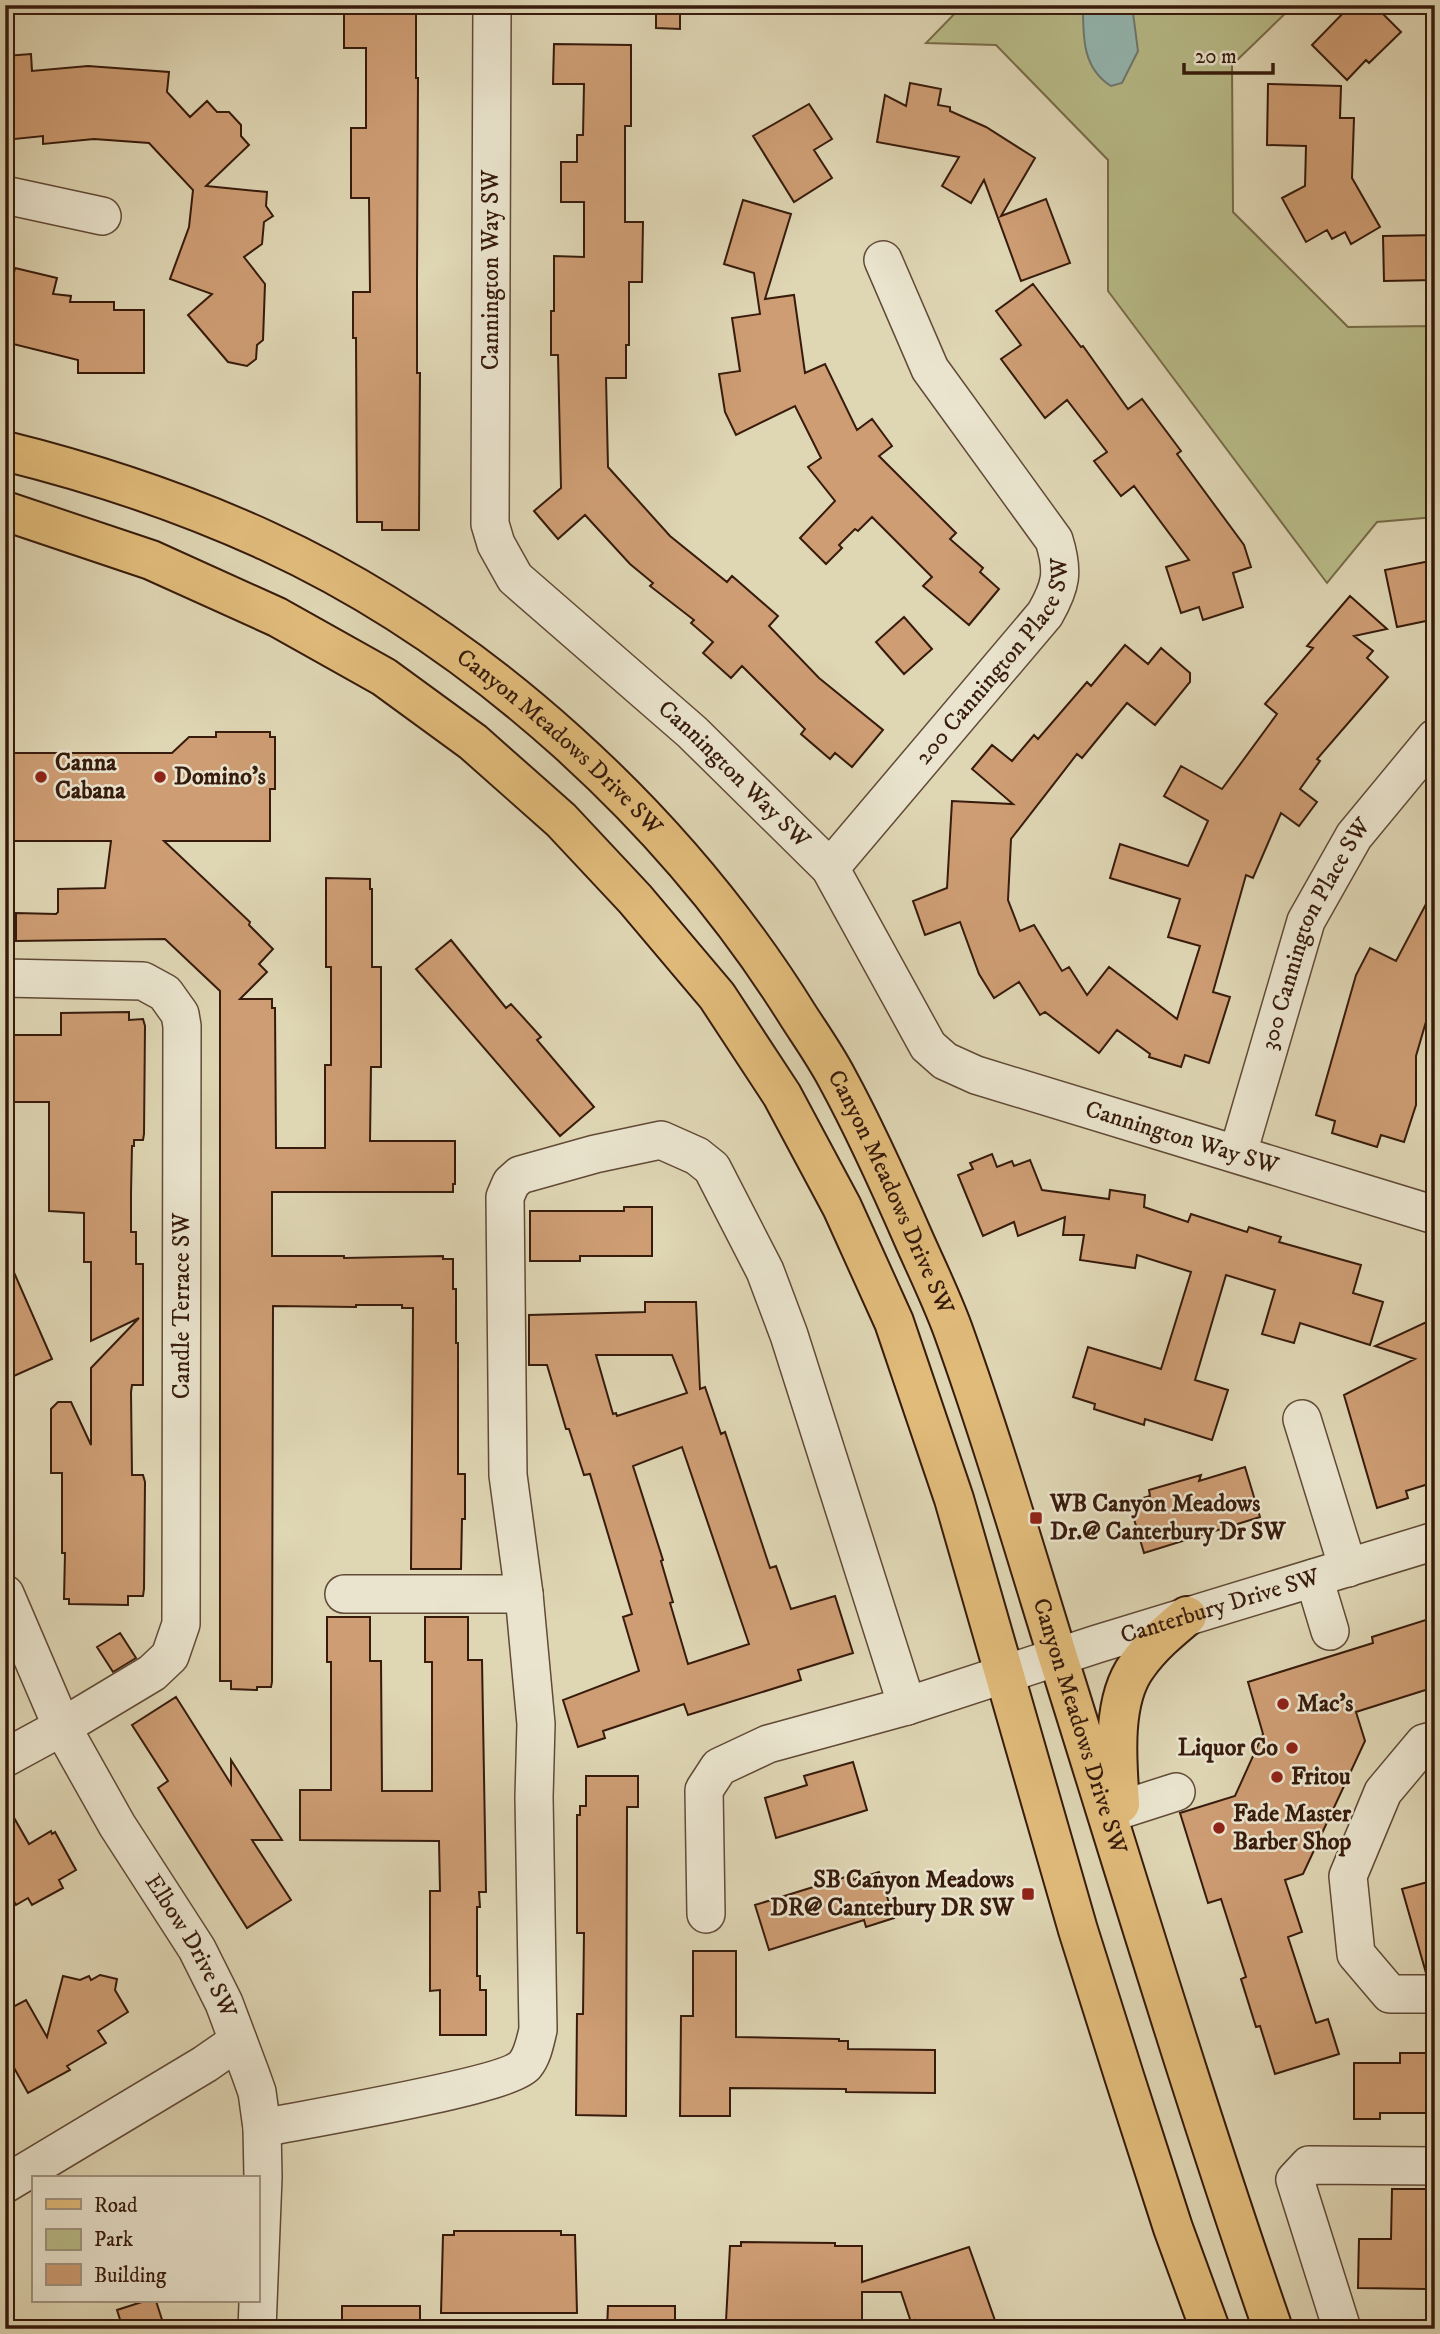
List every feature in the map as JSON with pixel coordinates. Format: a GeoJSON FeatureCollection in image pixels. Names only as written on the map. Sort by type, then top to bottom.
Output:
{"type":"FeatureCollection","features":[{"type":"Feature","properties":{"kind":"main road","name":"Canyon Meadows Drive SW"},"geometry":{"type":"LineString","coordinates":[[5,451],[154,495],[268,542],[359,589],[463,657],[563,738],[641,811],[711,891],[779,984],[836,1075],[894,1194],[951,1325],[1228,2200],[1273,2329]]}},
{"type":"Feature","properties":{"kind":"main road","name":"Canyon Meadows Drive SW"},"geometry":{"type":"LineString","coordinates":[[5,511],[151,560],[277,617],[384,677],[472,743],[561,820],[635,899],[717,996],[782,1096],[842,1207],[894,1322],[954,1499],[1078,1930],[1173,2228],[1210,2329]]}},
{"type":"Feature","properties":{"kind":"main road"},"geometry":{"type":"LineString","coordinates":[[1123,1862],[1116,1746],[1125,1689],[1135,1667],[1156,1643],[1187,1616]]}},
{"type":"Feature","properties":{"kind":"street","name":"Cannington Way SW"},"geometry":{"type":"LineString","coordinates":[[492,5],[490,524],[496,544],[515,578],[692,732],[830,868],[928,1046],[944,1061],[976,1075],[1435,1215]]}},
{"type":"Feature","properties":{"kind":"street"},"geometry":{"type":"LineString","coordinates":[[5,195],[102,216]]}},
{"type":"Feature","properties":{"kind":"street","name":"200 Cannington Place SW"},"geometry":{"type":"LineString","coordinates":[[830,868],[1045,614],[1060,584],[1059,556],[1054,540],[930,369],[883,260]]}},
{"type":"Feature","properties":{"kind":"street","name":"300 Cannington Place SW"},"geometry":{"type":"LineString","coordinates":[[1238,1153],[1306,921],[1354,836],[1435,738]]}},
{"type":"Feature","properties":{"kind":"street","name":"Candle Terrace SW"},"geometry":{"type":"LineString","coordinates":[[5,978],[143,981],[165,993],[180,1014],[182,1026],[181,1624],[170,1656],[152,1673],[5,1758]]}},
{"type":"Feature","properties":{"kind":"street"},"geometry":{"type":"LineString","coordinates":[[262,2128],[485,2083],[524,2066],[534,2049],[538,2030],[534,1797],[536,1724],[524,1594],[508,1475],[505,1197],[511,1183],[520,1175],[661,1140],[690,1152],[712,1168],[765,1271],[789,1335],[907,1706]]}},
{"type":"Feature","properties":{"kind":"street"},"geometry":{"type":"LineString","coordinates":[[1302,1419],[1331,1573],[1330,1631]]}},
{"type":"Feature","properties":{"kind":"street","name":"Canterbury Drive SW"},"geometry":{"type":"LineString","coordinates":[[706,1914],[704,1790],[719,1767],[768,1744],[907,1706],[1187,1616],[1435,1541]]}},
{"type":"Feature","properties":{"kind":"street","name":"Elbow Drive SW"},"geometry":{"type":"LineString","coordinates":[[5,1594],[62,1727],[117,1825],[197,1949],[224,2003],[239,2041],[257,2092],[262,2128],[259,2278]]}},
{"type":"Feature","properties":{"kind":"street"},"geometry":{"type":"LineString","coordinates":[[344,1594],[524,1594]]}},
{"type":"Feature","properties":{"kind":"street"},"geometry":{"type":"LineString","coordinates":[[1435,1740],[1424,1743],[1383,1792],[1348,1876],[1356,1954],[1390,1994],[1435,1994]]}},
{"type":"Feature","properties":{"kind":"street"},"geometry":{"type":"LineString","coordinates":[[1120,1810],[1176,1792]]}},
{"type":"Feature","properties":{"kind":"street"},"geometry":{"type":"LineString","coordinates":[[5,2185],[239,2041]]}},
{"type":"Feature","properties":{"kind":"street"},"geometry":{"type":"LineString","coordinates":[[1342,2329],[1295,2180],[1309,2165],[1435,2166]]}},
{"type":"Feature","properties":{"kind":"street","name":"Elbow Drive SW"},"geometry":{"type":"LineString","coordinates":[[257,2329],[258,2302]]}},
{"type":"Feature","properties":{"kind":"green space"},"geometry":{"type":"Polygon","coordinates":[[[963,5],[1294,5],[1232,65],[1233,212],[1348,327],[1435,326],[1435,517],[1377,522],[1327,583],[1108,291],[1108,160],[996,45],[926,43],[963,5]]]}},
{"type":"Feature","properties":{"kind":"water"},"geometry":{"type":"Polygon","coordinates":[[[1083,5],[1132,5],[1138,51],[1122,83],[1111,86],[1101,79],[1089,61],[1084,40],[1083,5]]]}},
{"type":"Feature","properties":{"kind":"building"},"geometry":{"type":"Polygon","coordinates":[[[344,5],[416,5],[419,530],[382,530],[382,522],[357,522],[356,338],[353,338],[353,292],[370,292],[369,198],[351,198],[351,128],[366,128],[366,48],[344,48],[344,5]]]}},
{"type":"Feature","properties":{"kind":"building"},"geometry":{"type":"Polygon","coordinates":[[[656,5],[680,5],[680,29],[656,28],[656,5]]]}},
{"type":"Feature","properties":{"kind":"building"},"geometry":{"type":"Polygon","coordinates":[[[1351,5],[1374,5],[1401,32],[1369,63],[1366,60],[1347,80],[1312,45],[1351,5]]]}},
{"type":"Feature","properties":{"kind":"building"},"geometry":{"type":"Polygon","coordinates":[[[554,44],[631,45],[631,126],[625,126],[625,222],[643,222],[642,282],[629,282],[626,378],[606,378],[608,467],[670,536],[727,582],[732,576],[778,616],[769,626],[819,678],[883,730],[852,767],[835,753],[830,759],[801,734],[805,729],[742,666],[731,678],[703,653],[713,642],[691,623],[694,620],[650,586],[653,583],[630,564],[585,515],[558,539],[534,511],[561,488],[558,355],[551,355],[554,256],[584,257],[584,202],[561,202],[561,162],[577,162],[577,135],[583,135],[584,84],[553,84],[554,44]]]}},
{"type":"Feature","properties":{"kind":"building"},"geometry":{"type":"Polygon","coordinates":[[[31,54],[32,71],[88,66],[169,72],[167,92],[190,117],[207,101],[217,112],[229,112],[241,125],[241,136],[249,145],[206,186],[267,192],[266,206],[273,216],[264,222],[262,244],[244,257],[265,284],[263,340],[257,345],[256,359],[247,366],[228,362],[188,315],[212,294],[170,279],[189,227],[193,190],[149,143],[94,139],[43,144],[43,136],[5,140],[5,56],[31,54]]]}},
{"type":"Feature","properties":{"kind":"building"},"geometry":{"type":"Polygon","coordinates":[[[910,83],[941,89],[938,105],[950,107],[950,111],[986,127],[1035,158],[1001,216],[1046,199],[1070,263],[1021,281],[984,180],[971,203],[942,186],[959,157],[877,142],[885,95],[906,106],[910,83]]]}},
{"type":"Feature","properties":{"kind":"building"},"geometry":{"type":"Polygon","coordinates":[[[1268,84],[1341,86],[1340,118],[1354,118],[1352,178],[1380,227],[1351,244],[1345,232],[1332,239],[1327,230],[1306,242],[1282,198],[1305,186],[1306,146],[1267,145],[1268,84]]]}},
{"type":"Feature","properties":{"kind":"building"},"geometry":{"type":"Polygon","coordinates":[[[809,104],[832,139],[814,150],[832,178],[794,202],[753,136],[809,104]]]}},
{"type":"Feature","properties":{"kind":"building"},"geometry":{"type":"Polygon","coordinates":[[[743,200],[791,214],[765,299],[794,295],[805,373],[825,364],[857,430],[872,419],[892,446],[879,456],[956,533],[950,539],[983,568],[980,572],[999,589],[969,625],[923,586],[932,577],[872,517],[839,545],[842,548],[826,564],[800,538],[835,501],[808,467],[821,458],[795,406],[736,435],[725,412],[719,374],[740,371],[732,318],[760,314],[754,273],[724,264],[743,200]]]}},
{"type":"Feature","properties":{"kind":"building"},"geometry":{"type":"Polygon","coordinates":[[[1435,235],[1435,280],[1384,281],[1383,236],[1435,235]]]}},
{"type":"Feature","properties":{"kind":"building"},"geometry":{"type":"Polygon","coordinates":[[[15,268],[57,278],[53,294],[71,296],[70,302],[114,302],[114,310],[144,310],[144,373],[78,373],[78,360],[5,342],[5,312],[15,268]]]}},
{"type":"Feature","properties":{"kind":"building"},"geometry":{"type":"Polygon","coordinates":[[[1033,284],[1081,347],[1083,346],[1128,409],[1142,399],[1181,451],[1177,454],[1244,545],[1251,567],[1233,573],[1243,607],[1203,620],[1199,607],[1181,613],[1166,567],[1189,560],[1134,486],[1121,496],[1094,461],[1107,452],[1067,400],[1045,418],[1001,359],[1021,345],[996,311],[1033,284]]]}},
{"type":"Feature","properties":{"kind":"building"},"geometry":{"type":"Polygon","coordinates":[[[1435,560],[1435,613],[1430,614],[1431,620],[1397,627],[1385,570],[1435,560]]]}},
{"type":"Feature","properties":{"kind":"building"},"geometry":{"type":"Polygon","coordinates":[[[1350,596],[1387,629],[1354,636],[1373,651],[1367,658],[1388,677],[1317,759],[1320,761],[1300,789],[1317,802],[1299,826],[1281,813],[1253,878],[1246,875],[1213,992],[1230,997],[1209,1063],[1185,1055],[1181,1067],[1149,1057],[1150,1054],[1117,1030],[1099,1053],[1045,1012],[1040,1015],[1019,982],[994,998],[979,974],[960,922],[925,935],[913,901],[947,888],[952,801],[1013,804],[972,769],[992,745],[1012,761],[1034,735],[1038,739],[1087,682],[1091,686],[1125,645],[1148,664],[1161,648],[1190,673],[1190,682],[1155,725],[1127,703],[1082,758],[1077,754],[1011,839],[1008,900],[1020,931],[1034,925],[1062,971],[1069,967],[1087,995],[1109,967],[1177,1019],[1200,946],[1168,937],[1180,899],[1110,878],[1120,844],[1188,866],[1208,821],[1164,796],[1181,766],[1222,789],[1277,714],[1265,704],[1313,648],[1307,646],[1350,596]]]}},
{"type":"Feature","properties":{"kind":"building"},"geometry":{"type":"Polygon","coordinates":[[[904,617],[932,649],[904,674],[876,642],[904,617]]]}},
{"type":"Feature","properties":{"kind":"building"},"geometry":{"type":"Polygon","coordinates":[[[216,732],[270,732],[270,737],[275,737],[275,789],[270,789],[270,841],[164,841],[250,922],[249,925],[273,949],[259,964],[267,972],[240,999],[272,999],[272,1008],[275,1008],[276,1148],[325,1148],[325,1065],[331,1065],[331,967],[326,967],[326,878],[370,879],[372,889],[372,967],[381,967],[381,1067],[371,1067],[370,1141],[455,1141],[453,1192],[272,1192],[272,1256],[443,1256],[443,1259],[453,1259],[458,1343],[458,1474],[465,1474],[465,1519],[462,1519],[461,1569],[411,1569],[413,1308],[402,1308],[402,1305],[273,1306],[272,1682],[271,1687],[257,1687],[257,1690],[231,1689],[231,1681],[220,1681],[220,991],[165,939],[16,941],[16,913],[56,914],[58,889],[105,888],[111,841],[5,841],[5,753],[172,753],[189,737],[216,737],[216,732]]]}},
{"type":"Feature","properties":{"kind":"building"},"geometry":{"type":"Polygon","coordinates":[[[1435,887],[1435,1010],[1430,1008],[1416,1056],[1416,1105],[1404,1142],[1381,1135],[1377,1147],[1332,1133],[1335,1121],[1316,1115],[1356,975],[1370,948],[1396,961],[1435,887]]]}},
{"type":"Feature","properties":{"kind":"building"},"geometry":{"type":"Polygon","coordinates":[[[451,940],[506,1008],[511,1004],[541,1037],[537,1040],[594,1107],[560,1136],[416,969],[451,940]]]}},
{"type":"Feature","properties":{"kind":"building"},"geometry":{"type":"Polygon","coordinates":[[[129,1012],[129,1020],[143,1019],[145,1026],[144,1134],[143,1140],[134,1140],[132,1146],[131,1193],[131,1232],[136,1232],[136,1264],[143,1264],[143,1385],[132,1385],[131,1392],[132,1475],[143,1475],[145,1482],[144,1589],[143,1596],[128,1596],[128,1605],[69,1604],[69,1599],[64,1599],[62,1473],[51,1473],[51,1409],[58,1402],[71,1402],[91,1445],[91,1368],[139,1318],[91,1341],[91,1262],[84,1262],[84,1213],[49,1211],[49,1102],[5,1102],[5,1035],[61,1035],[61,1013],[129,1012]]]}},
{"type":"Feature","properties":{"kind":"building"},"geometry":{"type":"Polygon","coordinates":[[[992,1154],[997,1167],[1012,1161],[1014,1166],[1030,1160],[1042,1190],[1109,1199],[1110,1190],[1145,1195],[1144,1207],[1188,1222],[1191,1214],[1247,1232],[1249,1227],[1281,1237],[1279,1242],[1361,1265],[1353,1293],[1383,1302],[1370,1345],[1300,1323],[1294,1343],[1262,1334],[1275,1290],[1226,1275],[1195,1380],[1228,1390],[1212,1440],[1145,1419],[1144,1425],[1094,1409],[1095,1404],[1073,1397],[1088,1347],[1161,1369],[1191,1272],[1137,1255],[1135,1268],[1080,1260],[1084,1235],[1063,1235],[1065,1217],[1018,1236],[1014,1222],[983,1236],[958,1175],[973,1169],[970,1163],[992,1154]]]}},
{"type":"Feature","properties":{"kind":"building"},"geometry":{"type":"Polygon","coordinates":[[[624,1207],[652,1207],[652,1256],[580,1256],[580,1261],[530,1261],[530,1211],[624,1211],[624,1207]]]}},
{"type":"Feature","properties":{"kind":"building"},"geometry":{"type":"Polygon","coordinates":[[[5,1252],[52,1359],[5,1380],[5,1252]]]}},
{"type":"Feature","properties":{"kind":"building"},"geometry":{"type":"Polygon","coordinates":[[[645,1302],[696,1302],[700,1389],[705,1387],[721,1434],[725,1432],[770,1568],[776,1566],[791,1609],[835,1596],[853,1653],[798,1670],[801,1680],[688,1715],[684,1704],[603,1731],[605,1738],[578,1747],[563,1700],[639,1671],[623,1617],[632,1614],[590,1474],[584,1475],[569,1429],[566,1429],[547,1365],[529,1365],[529,1315],[645,1312],[645,1302]],[[596,1355],[613,1414],[616,1413],[617,1416],[687,1393],[672,1355],[596,1355]],[[682,1447],[633,1466],[663,1560],[661,1561],[673,1602],[670,1603],[688,1664],[749,1644],[682,1447]]]}},
{"type":"Feature","properties":{"kind":"building"},"geometry":{"type":"Polygon","coordinates":[[[1435,1318],[1435,1482],[1406,1491],[1408,1498],[1377,1508],[1344,1395],[1415,1359],[1375,1346],[1435,1318]]]}},
{"type":"Feature","properties":{"kind":"building"},"geometry":{"type":"Polygon","coordinates":[[[1245,1467],[1260,1517],[1144,1553],[1129,1502],[1150,1496],[1149,1490],[1201,1475],[1199,1481],[1245,1467]]]}},
{"type":"Feature","properties":{"kind":"building"},"geometry":{"type":"Polygon","coordinates":[[[327,1617],[370,1617],[370,1661],[381,1661],[382,1791],[432,1791],[432,1662],[425,1662],[425,1617],[468,1617],[468,1660],[482,1660],[486,1892],[479,1892],[480,1907],[477,1907],[477,1976],[480,1976],[480,1990],[486,1990],[486,2035],[440,2035],[440,1990],[430,1991],[430,1891],[440,1891],[439,1841],[300,1840],[300,1790],[331,1790],[331,1662],[327,1662],[327,1617]]]}},
{"type":"Feature","properties":{"kind":"building"},"geometry":{"type":"Polygon","coordinates":[[[1435,1617],[1435,1687],[1356,1712],[1365,1741],[1303,1874],[1285,1880],[1302,1932],[1288,1937],[1316,2023],[1328,2019],[1339,2054],[1275,2074],[1241,1979],[1246,1977],[1221,1899],[1208,1903],[1180,1813],[1235,1796],[1263,1734],[1248,1682],[1373,1643],[1372,1637],[1435,1617]]]}},
{"type":"Feature","properties":{"kind":"building"},"geometry":{"type":"Polygon","coordinates":[[[120,1633],[136,1658],[113,1672],[97,1647],[120,1633]]]}},
{"type":"Feature","properties":{"kind":"building"},"geometry":{"type":"Polygon","coordinates":[[[176,1697],[231,1784],[231,1760],[282,1840],[252,1840],[291,1900],[247,1928],[158,1788],[168,1781],[132,1725],[176,1697]]]}},
{"type":"Feature","properties":{"kind":"building"},"geometry":{"type":"Polygon","coordinates":[[[853,1762],[867,1810],[776,1838],[765,1798],[807,1785],[804,1776],[853,1762]]]}},
{"type":"Feature","properties":{"kind":"building"},"geometry":{"type":"Polygon","coordinates":[[[586,1776],[638,1776],[638,1807],[627,1807],[626,2116],[576,2115],[577,2014],[583,2014],[584,1933],[577,1933],[577,1815],[580,1815],[580,1806],[586,1806],[586,1776]]]}},
{"type":"Feature","properties":{"kind":"building"},"geometry":{"type":"Polygon","coordinates":[[[5,1802],[29,1844],[51,1831],[52,1834],[55,1832],[76,1870],[59,1880],[63,1888],[32,1905],[28,1898],[16,1905],[5,1886],[5,1802]]]}},
{"type":"Feature","properties":{"kind":"building"},"geometry":{"type":"Polygon","coordinates":[[[879,1872],[894,1918],[866,1927],[864,1920],[769,1950],[755,1905],[852,1875],[853,1880],[879,1872]]]}},
{"type":"Feature","properties":{"kind":"building"},"geometry":{"type":"Polygon","coordinates":[[[1435,1880],[1435,1973],[1426,1973],[1402,1889],[1435,1880]]]}},
{"type":"Feature","properties":{"kind":"building"},"geometry":{"type":"Polygon","coordinates":[[[693,1951],[736,1951],[736,2037],[839,2039],[848,2041],[848,2049],[935,2050],[935,2093],[730,2088],[730,2116],[680,2116],[681,2016],[693,2016],[693,1951]]]}},
{"type":"Feature","properties":{"kind":"building"},"geometry":{"type":"Polygon","coordinates":[[[100,1975],[117,1979],[115,1990],[128,2012],[98,2031],[106,2043],[67,2066],[70,2070],[28,2093],[13,2066],[5,2070],[5,2011],[26,2000],[47,2037],[63,1976],[80,1980],[89,1976],[91,1980],[100,1975]]]}},
{"type":"Feature","properties":{"kind":"building"},"geometry":{"type":"Polygon","coordinates":[[[1400,2053],[1435,2053],[1435,2113],[1380,2113],[1380,2119],[1354,2119],[1354,2063],[1400,2063],[1400,2053]]]}},
{"type":"Feature","properties":{"kind":"building"},"geometry":{"type":"Polygon","coordinates":[[[1392,2189],[1426,2189],[1426,2289],[1358,2288],[1359,2239],[1391,2239],[1392,2189]]]}},
{"type":"Feature","properties":{"kind":"building"},"geometry":{"type":"Polygon","coordinates":[[[454,2231],[561,2231],[561,2235],[575,2235],[577,2313],[441,2313],[443,2235],[454,2235],[454,2231]]]}},
{"type":"Feature","properties":{"kind":"building"},"geometry":{"type":"Polygon","coordinates":[[[741,2242],[835,2243],[835,2246],[862,2246],[862,2282],[969,2247],[998,2329],[918,2329],[915,2320],[911,2322],[901,2292],[862,2292],[862,2321],[849,2321],[849,2324],[745,2325],[745,2321],[726,2321],[730,2246],[741,2246],[741,2242]]]}},
{"type":"Feature","properties":{"kind":"building"},"geometry":{"type":"Polygon","coordinates":[[[142,2302],[156,2302],[165,2329],[123,2329],[117,2310],[142,2302]]]}},
{"type":"Feature","properties":{"kind":"building"},"geometry":{"type":"Polygon","coordinates":[[[342,2306],[420,2306],[420,2329],[342,2329],[342,2306]]]}},
{"type":"Feature","properties":{"kind":"building"},"geometry":{"type":"Polygon","coordinates":[[[608,2306],[675,2306],[675,2329],[607,2329],[608,2306]]]}},
{"type":"Feature","properties":{"kind":"place","name":"Canna Cabana"},"geometry":{"type":"Point","coordinates":[41,777]}},
{"type":"Feature","properties":{"kind":"place","name":"Domino's"},"geometry":{"type":"Point","coordinates":[160,777]}},
{"type":"Feature","properties":{"kind":"place","name":"WB Canyon Meadows Dr.@ Canterbury Dr SW"},"geometry":{"type":"Point","coordinates":[1036,1518]}},
{"type":"Feature","properties":{"kind":"place","name":"Mac's"},"geometry":{"type":"Point","coordinates":[1283,1704]}},
{"type":"Feature","properties":{"kind":"place","name":"Liquor Co"},"geometry":{"type":"Point","coordinates":[1292,1748]}},
{"type":"Feature","properties":{"kind":"place","name":"Fritou"},"geometry":{"type":"Point","coordinates":[1277,1777]}},
{"type":"Feature","properties":{"kind":"place","name":"Fade Master Barber Shop"},"geometry":{"type":"Point","coordinates":[1219,1828]}},
{"type":"Feature","properties":{"kind":"place","name":"SB Canyon Meadows DR@ Canterbury DR SW"},"geometry":{"type":"Point","coordinates":[1028,1894]}}]}
